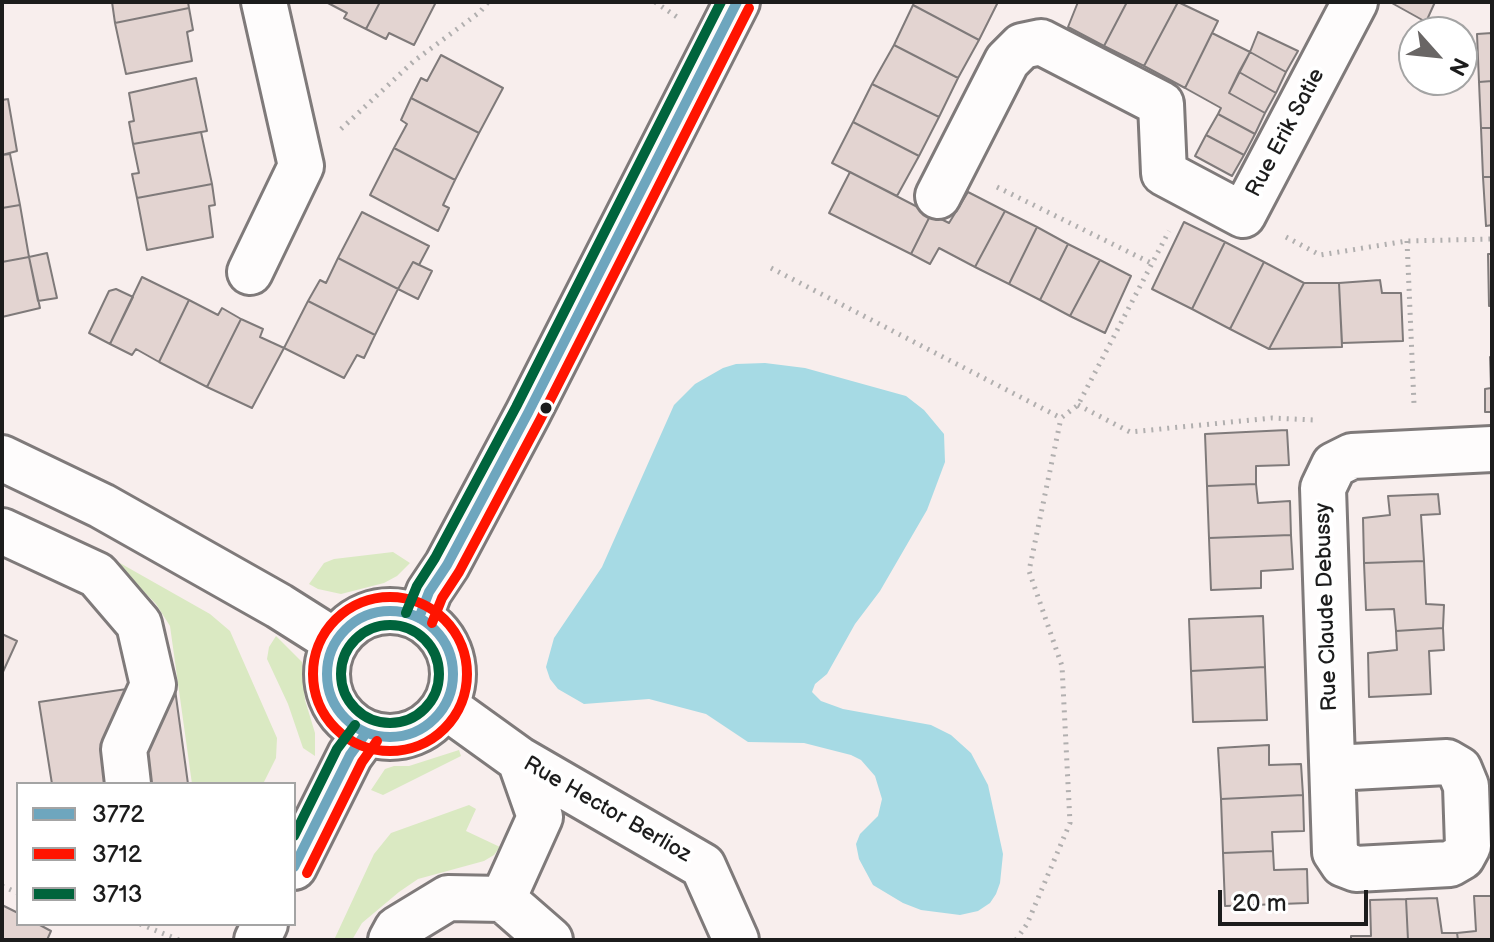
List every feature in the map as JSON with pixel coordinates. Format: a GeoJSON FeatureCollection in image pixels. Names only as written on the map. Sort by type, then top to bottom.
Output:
{"type":"FeatureCollection","features":[{"type":"Feature","properties":{"kind":"street"},"geometry":{"type":"LineString","coordinates":[[250,272],[301,166],[264,2]]}},
{"type":"Feature","properties":{"kind":"street"},"geometry":{"type":"LineString","coordinates":[[419,618],[429,592],[447,565],[528,413],[737,2]]}},
{"type":"Feature","properties":{"kind":"street","name":"Rue Erik Satie"},"geometry":{"type":"LineString","coordinates":[[946,180],[1007,61],[1022,46],[1041,42],[1161,104],[1164,173],[1243,215],[1355,2]]}},
{"type":"Feature","properties":{"kind":"street"},"geometry":{"type":"LineString","coordinates":[[1334,465],[1352,456],[1492,449]]}},
{"type":"Feature","properties":{"kind":"street"},"geometry":{"type":"LineString","coordinates":[[2,508],[11,462],[102,506],[279,606],[336,642]]}},
{"type":"Feature","properties":{"kind":"street","name":"Rue Claude Debussy"},"geometry":{"type":"LineString","coordinates":[[1333,768],[1323,488],[1334,465]]}},
{"type":"Feature","properties":{"kind":"street"},"geometry":{"type":"LineString","coordinates":[[2,531],[97,575],[139,624],[153,685],[124,749],[128,782]]}},
{"type":"Feature","properties":{"kind":"street"},"geometry":{"type":"LineString","coordinates":[[392,612],[419,618],[436,630],[447,647],[453,666],[452,687],[445,706],[434,720],[419,731],[392,737],[366,733],[347,721],[334,704],[327,683],[328,662],[336,642],[348,627],[364,617],[392,612]]}},
{"type":"Feature","properties":{"kind":"street","name":"Rue Hector Berlioz"},"geometry":{"type":"LineString","coordinates":[[445,706],[520,760],[703,866],[736,940]]}},
{"type":"Feature","properties":{"kind":"street"},"geometry":{"type":"LineString","coordinates":[[296,863],[350,755],[366,733]]}},
{"type":"Feature","properties":{"kind":"street"},"geometry":{"type":"LineString","coordinates":[[503,899],[540,817],[520,760]]}},
{"type":"Feature","properties":{"kind":"street"},"geometry":{"type":"LineString","coordinates":[[391,940],[397,929],[448,898],[503,899],[550,940]]}},
{"type":"Feature","properties":{"kind":"path"},"geometry":{"type":"LineString","coordinates":[[301,166],[414,61],[480,12],[488,2]]}},
{"type":"Feature","properties":{"kind":"path"},"geometry":{"type":"LineString","coordinates":[[655,2],[678,18]]}},
{"type":"Feature","properties":{"kind":"path"},"geometry":{"type":"LineString","coordinates":[[946,180],[1153,264]]}},
{"type":"Feature","properties":{"kind":"path"},"geometry":{"type":"LineString","coordinates":[[1016,940],[1027,924],[1070,823],[1062,666],[1029,571],[1061,418],[1078,405],[1191,187]]}},
{"type":"Feature","properties":{"kind":"path"},"geometry":{"type":"LineString","coordinates":[[1243,215],[1320,255],[1407,241],[1492,239]]}},
{"type":"Feature","properties":{"kind":"path"},"geometry":{"type":"LineString","coordinates":[[1407,241],[1415,453]]}},
{"type":"Feature","properties":{"kind":"path"},"geometry":{"type":"LineString","coordinates":[[771,268],[1061,418]]}},
{"type":"Feature","properties":{"kind":"path"},"geometry":{"type":"LineString","coordinates":[[1078,405],[1130,432],[1272,418],[1328,421],[1334,465]]}},
{"type":"Feature","properties":{"kind":"path"},"geometry":{"type":"LineString","coordinates":[[145,926],[179,940]]}},
{"type":"Feature","properties":{"kind":"green space"},"geometry":{"type":"Polygon","coordinates":[[[393,552],[410,563],[384,583],[341,594],[309,584],[324,563],[334,559],[393,552]]]}},
{"type":"Feature","properties":{"kind":"green space"},"geometry":{"type":"Polygon","coordinates":[[[111,558],[210,614],[230,631],[277,738],[276,758],[264,782],[192,782],[170,626],[156,604],[111,558]]]}},
{"type":"Feature","properties":{"kind":"green space"},"geometry":{"type":"Polygon","coordinates":[[[276,636],[302,662],[305,700],[315,733],[315,756],[303,748],[288,704],[267,659],[269,647],[276,636]]]}},
{"type":"Feature","properties":{"kind":"green space"},"geometry":{"type":"Polygon","coordinates":[[[459,750],[461,756],[383,795],[371,790],[385,769],[409,766],[459,750]]]}},
{"type":"Feature","properties":{"kind":"green space"},"geometry":{"type":"Polygon","coordinates":[[[469,805],[476,809],[466,831],[500,847],[494,855],[484,861],[418,879],[362,923],[352,940],[334,940],[374,854],[391,833],[469,805]]]}},
{"type":"Feature","properties":{"kind":"water"},"geometry":{"type":"Polygon","coordinates":[[[765,363],[805,368],[906,396],[924,410],[944,434],[945,462],[927,510],[880,591],[812,692],[821,701],[843,709],[931,725],[951,735],[971,753],[988,785],[1003,854],[996,894],[990,903],[978,911],[960,915],[921,910],[873,885],[859,859],[856,844],[860,834],[878,816],[882,799],[875,776],[861,760],[804,743],[748,742],[706,714],[649,699],[584,704],[558,689],[550,679],[546,667],[554,638],[602,567],[674,405],[695,384],[723,368],[736,364],[765,363]]]}},
{"type":"Feature","properties":{"kind":"building"},"geometry":{"type":"Polygon","coordinates":[[[112,2],[188,2],[189,8],[115,23],[112,2]]]}},
{"type":"Feature","properties":{"kind":"building"},"geometry":{"type":"Polygon","coordinates":[[[326,2],[380,2],[366,29],[344,18],[347,13],[326,2]]]}},
{"type":"Feature","properties":{"kind":"building"},"geometry":{"type":"Polygon","coordinates":[[[380,2],[436,2],[414,45],[389,33],[386,39],[366,29],[380,2]]]}},
{"type":"Feature","properties":{"kind":"building"},"geometry":{"type":"Polygon","coordinates":[[[915,2],[998,2],[979,40],[913,5],[915,2]]]}},
{"type":"Feature","properties":{"kind":"building"},"geometry":{"type":"Polygon","coordinates":[[[1078,2],[1127,2],[1104,46],[1068,27],[1078,2]]]}},
{"type":"Feature","properties":{"kind":"building"},"geometry":{"type":"Polygon","coordinates":[[[1127,2],[1178,2],[1144,66],[1104,46],[1127,2]]]}},
{"type":"Feature","properties":{"kind":"building"},"geometry":{"type":"Polygon","coordinates":[[[1178,2],[1218,21],[1185,88],[1144,66],[1178,2]]]}},
{"type":"Feature","properties":{"kind":"building"},"geometry":{"type":"Polygon","coordinates":[[[1390,2],[1435,2],[1429,16],[1415,16],[1390,2]]]}},
{"type":"Feature","properties":{"kind":"building"},"geometry":{"type":"Polygon","coordinates":[[[913,5],[979,40],[958,78],[894,45],[913,5]]]}},
{"type":"Feature","properties":{"kind":"building"},"geometry":{"type":"Polygon","coordinates":[[[189,8],[193,30],[187,32],[192,61],[126,74],[115,23],[189,8]]]}},
{"type":"Feature","properties":{"kind":"building"},"geometry":{"type":"Polygon","coordinates":[[[1258,32],[1298,51],[1286,72],[1250,52],[1258,32]]]}},
{"type":"Feature","properties":{"kind":"building"},"geometry":{"type":"Polygon","coordinates":[[[1212,33],[1250,52],[1229,93],[1265,113],[1255,134],[1218,114],[1221,108],[1185,88],[1212,33]]]}},
{"type":"Feature","properties":{"kind":"building"},"geometry":{"type":"Polygon","coordinates":[[[1492,33],[1492,81],[1479,82],[1478,34],[1492,33]]]}},
{"type":"Feature","properties":{"kind":"building"},"geometry":{"type":"Polygon","coordinates":[[[894,45],[958,78],[939,117],[872,84],[894,45]]]}},
{"type":"Feature","properties":{"kind":"building"},"geometry":{"type":"Polygon","coordinates":[[[1250,52],[1286,72],[1276,93],[1239,72],[1250,52]]]}},
{"type":"Feature","properties":{"kind":"building"},"geometry":{"type":"Polygon","coordinates":[[[441,55],[503,88],[479,133],[411,98],[421,78],[427,81],[441,55]]]}},
{"type":"Feature","properties":{"kind":"building"},"geometry":{"type":"Polygon","coordinates":[[[1239,72],[1276,93],[1265,113],[1229,93],[1239,72]]]}},
{"type":"Feature","properties":{"kind":"building"},"geometry":{"type":"Polygon","coordinates":[[[196,78],[207,131],[133,144],[129,122],[134,121],[129,93],[196,78]]]}},
{"type":"Feature","properties":{"kind":"building"},"geometry":{"type":"Polygon","coordinates":[[[1492,81],[1492,128],[1481,128],[1479,82],[1492,81]]]}},
{"type":"Feature","properties":{"kind":"building"},"geometry":{"type":"Polygon","coordinates":[[[872,84],[939,117],[919,156],[853,122],[872,84]]]}},
{"type":"Feature","properties":{"kind":"building"},"geometry":{"type":"Polygon","coordinates":[[[411,98],[479,133],[455,180],[394,148],[407,124],[401,120],[411,98]]]}},
{"type":"Feature","properties":{"kind":"building"},"geometry":{"type":"Polygon","coordinates":[[[8,99],[17,151],[2,155],[2,100],[8,99]]]}},
{"type":"Feature","properties":{"kind":"building"},"geometry":{"type":"Polygon","coordinates":[[[1218,114],[1255,134],[1244,155],[1206,135],[1218,114]]]}},
{"type":"Feature","properties":{"kind":"building"},"geometry":{"type":"Polygon","coordinates":[[[853,122],[919,156],[897,196],[832,163],[853,122]]]}},
{"type":"Feature","properties":{"kind":"building"},"geometry":{"type":"Polygon","coordinates":[[[1481,128],[1492,128],[1492,177],[1483,177],[1481,128]]]}},
{"type":"Feature","properties":{"kind":"building"},"geometry":{"type":"Polygon","coordinates":[[[201,132],[212,184],[137,198],[132,174],[139,173],[133,144],[201,132]]]}},
{"type":"Feature","properties":{"kind":"building"},"geometry":{"type":"Polygon","coordinates":[[[1206,135],[1244,155],[1232,176],[1195,156],[1206,135]]]}},
{"type":"Feature","properties":{"kind":"building"},"geometry":{"type":"Polygon","coordinates":[[[394,148],[455,180],[443,205],[449,208],[438,231],[370,195],[394,148]]]}},
{"type":"Feature","properties":{"kind":"building"},"geometry":{"type":"Polygon","coordinates":[[[10,154],[20,205],[2,208],[2,155],[10,154]]]}},
{"type":"Feature","properties":{"kind":"building"},"geometry":{"type":"Polygon","coordinates":[[[850,172],[931,214],[911,254],[829,213],[850,172]]]}},
{"type":"Feature","properties":{"kind":"building"},"geometry":{"type":"Polygon","coordinates":[[[1483,177],[1492,177],[1492,225],[1486,226],[1483,177]]]}},
{"type":"Feature","properties":{"kind":"building"},"geometry":{"type":"Polygon","coordinates":[[[212,184],[215,205],[209,206],[213,237],[147,250],[137,198],[212,184]]]}},
{"type":"Feature","properties":{"kind":"building"},"geometry":{"type":"Polygon","coordinates":[[[968,192],[1005,211],[975,267],[939,248],[930,264],[911,254],[931,214],[949,223],[968,192]]]}},
{"type":"Feature","properties":{"kind":"building"},"geometry":{"type":"Polygon","coordinates":[[[20,205],[29,257],[2,262],[2,208],[20,205]]]}},
{"type":"Feature","properties":{"kind":"building"},"geometry":{"type":"Polygon","coordinates":[[[1005,211],[1037,227],[1009,284],[975,267],[1005,211]]]}},
{"type":"Feature","properties":{"kind":"building"},"geometry":{"type":"Polygon","coordinates":[[[362,212],[429,246],[419,265],[413,262],[398,289],[338,258],[362,212]]]}},
{"type":"Feature","properties":{"kind":"building"},"geometry":{"type":"Polygon","coordinates":[[[1184,222],[1225,242],[1192,309],[1152,289],[1184,222]]]}},
{"type":"Feature","properties":{"kind":"building"},"geometry":{"type":"Polygon","coordinates":[[[1037,227],[1068,244],[1040,300],[1009,284],[1037,227]]]}},
{"type":"Feature","properties":{"kind":"building"},"geometry":{"type":"Polygon","coordinates":[[[1225,242],[1264,262],[1230,329],[1192,309],[1225,242]]]}},
{"type":"Feature","properties":{"kind":"building"},"geometry":{"type":"Polygon","coordinates":[[[1068,244],[1100,260],[1070,316],[1040,300],[1068,244]]]}},
{"type":"Feature","properties":{"kind":"building"},"geometry":{"type":"Polygon","coordinates":[[[47,253],[57,298],[38,301],[29,257],[47,253]]]}},
{"type":"Feature","properties":{"kind":"building"},"geometry":{"type":"Polygon","coordinates":[[[1488,254],[1492,254],[1492,306],[1489,306],[1488,254]]]}},
{"type":"Feature","properties":{"kind":"building"},"geometry":{"type":"Polygon","coordinates":[[[29,257],[40,308],[2,317],[2,262],[29,257]]]}},
{"type":"Feature","properties":{"kind":"building"},"geometry":{"type":"Polygon","coordinates":[[[338,258],[398,289],[375,335],[308,301],[320,280],[326,283],[338,258]]]}},
{"type":"Feature","properties":{"kind":"building"},"geometry":{"type":"Polygon","coordinates":[[[1100,260],[1131,276],[1105,333],[1070,316],[1100,260]]]}},
{"type":"Feature","properties":{"kind":"building"},"geometry":{"type":"Polygon","coordinates":[[[413,262],[432,271],[418,299],[398,289],[413,262]]]}},
{"type":"Feature","properties":{"kind":"building"},"geometry":{"type":"Polygon","coordinates":[[[1264,262],[1304,283],[1269,349],[1230,329],[1264,262]]]}},
{"type":"Feature","properties":{"kind":"building"},"geometry":{"type":"Polygon","coordinates":[[[142,277],[189,300],[159,362],[136,349],[132,355],[110,344],[142,277]]]}},
{"type":"Feature","properties":{"kind":"building"},"geometry":{"type":"Polygon","coordinates":[[[1380,280],[1382,293],[1401,293],[1403,341],[1342,343],[1339,283],[1380,280]]]}},
{"type":"Feature","properties":{"kind":"building"},"geometry":{"type":"Polygon","coordinates":[[[1304,283],[1339,283],[1342,347],[1269,349],[1304,283]]]}},
{"type":"Feature","properties":{"kind":"building"},"geometry":{"type":"Polygon","coordinates":[[[116,289],[133,297],[110,344],[89,333],[109,291],[116,289]]]}},
{"type":"Feature","properties":{"kind":"building"},"geometry":{"type":"Polygon","coordinates":[[[189,300],[218,315],[222,308],[241,319],[207,387],[159,362],[189,300]]]}},
{"type":"Feature","properties":{"kind":"building"},"geometry":{"type":"Polygon","coordinates":[[[308,301],[375,335],[364,358],[357,355],[344,378],[284,348],[308,301]]]}},
{"type":"Feature","properties":{"kind":"building"},"geometry":{"type":"Polygon","coordinates":[[[241,319],[263,329],[260,337],[284,348],[252,408],[207,387],[241,319]]]}},
{"type":"Feature","properties":{"kind":"building"},"geometry":{"type":"Polygon","coordinates":[[[1490,357],[1492,412],[1485,412],[1485,389],[1491,388],[1490,357]]]}},
{"type":"Feature","properties":{"kind":"building"},"geometry":{"type":"Polygon","coordinates":[[[1287,430],[1289,465],[1256,466],[1256,484],[1207,486],[1205,434],[1287,430]]]}},
{"type":"Feature","properties":{"kind":"building"},"geometry":{"type":"Polygon","coordinates":[[[1256,484],[1258,503],[1290,501],[1291,535],[1209,538],[1207,486],[1256,484]]]}},
{"type":"Feature","properties":{"kind":"building"},"geometry":{"type":"Polygon","coordinates":[[[1438,494],[1440,514],[1421,515],[1424,561],[1364,563],[1363,518],[1390,515],[1388,496],[1438,494]]]}},
{"type":"Feature","properties":{"kind":"building"},"geometry":{"type":"Polygon","coordinates":[[[1291,535],[1293,569],[1261,571],[1261,588],[1211,590],[1209,538],[1291,535]]]}},
{"type":"Feature","properties":{"kind":"building"},"geometry":{"type":"Polygon","coordinates":[[[1424,561],[1426,604],[1444,605],[1443,628],[1396,631],[1394,609],[1366,610],[1364,563],[1424,561]]]}},
{"type":"Feature","properties":{"kind":"building"},"geometry":{"type":"Polygon","coordinates":[[[1263,616],[1265,667],[1191,671],[1189,619],[1263,616]]]}},
{"type":"Feature","properties":{"kind":"building"},"geometry":{"type":"Polygon","coordinates":[[[1443,628],[1444,650],[1429,651],[1431,694],[1369,697],[1368,653],[1397,650],[1396,631],[1443,628]]]}},
{"type":"Feature","properties":{"kind":"building"},"geometry":{"type":"Polygon","coordinates":[[[2,634],[17,641],[2,674],[2,634]]]}},
{"type":"Feature","properties":{"kind":"building"},"geometry":{"type":"Polygon","coordinates":[[[1265,667],[1267,720],[1193,722],[1191,671],[1265,667]]]}},
{"type":"Feature","properties":{"kind":"building"},"geometry":{"type":"Polygon","coordinates":[[[174,682],[188,782],[52,782],[39,702],[174,682]]]}},
{"type":"Feature","properties":{"kind":"building"},"geometry":{"type":"Polygon","coordinates":[[[1269,745],[1269,765],[1301,764],[1303,795],[1221,799],[1218,748],[1269,745]]]}},
{"type":"Feature","properties":{"kind":"building"},"geometry":{"type":"Polygon","coordinates":[[[1303,795],[1304,831],[1272,832],[1273,851],[1223,853],[1221,799],[1303,795]]]}},
{"type":"Feature","properties":{"kind":"building"},"geometry":{"type":"Polygon","coordinates":[[[1273,851],[1274,870],[1307,869],[1308,903],[1225,906],[1223,853],[1273,851]]]}},
{"type":"Feature","properties":{"kind":"building"},"geometry":{"type":"Polygon","coordinates":[[[1474,896],[1492,896],[1492,940],[1458,940],[1457,933],[1476,931],[1474,896]]]}},
{"type":"Feature","properties":{"kind":"building"},"geometry":{"type":"Polygon","coordinates":[[[1437,898],[1442,933],[1457,933],[1458,940],[1408,940],[1406,899],[1437,898]]]}},
{"type":"Feature","properties":{"kind":"building"},"geometry":{"type":"Polygon","coordinates":[[[1406,899],[1408,940],[1351,940],[1351,936],[1371,936],[1370,900],[1406,899]]]}},
{"type":"Feature","properties":{"kind":"building"},"geometry":{"type":"Polygon","coordinates":[[[2,905],[16,912],[16,926],[42,926],[51,931],[47,940],[2,940],[2,905]]]}},
{"type":"Feature","properties":{"kind":"transit line","name":"3713"},"geometry":{"type":"LineString","coordinates":[[406,613],[417,586],[516,407],[721,2]]}},
{"type":"Feature","properties":{"kind":"transit line","name":"3772"},"geometry":{"type":"LineString","coordinates":[[419,618],[429,592],[447,565],[528,413],[737,2]]}},
{"type":"Feature","properties":{"kind":"transit line","name":"3712"},"geometry":{"type":"LineString","coordinates":[[432,623],[442,598],[540,420],[749,8]]}},
{"type":"Feature","properties":{"kind":"transit line","name":"3712"},"geometry":{"type":"LineString","coordinates":[[390,597],[419,603],[444,620],[461,645],[467,674],[461,703],[444,728],[419,745],[390,751],[361,745],[336,728],[319,703],[313,674],[319,645],[336,620],[361,603],[390,597]]}},
{"type":"Feature","properties":{"kind":"transit line","name":"3772"},"geometry":{"type":"LineString","coordinates":[[390,611],[414,616],[434,630],[448,650],[453,674],[448,698],[434,718],[414,732],[390,737],[366,732],[346,718],[332,698],[327,674],[332,650],[346,630],[366,616],[390,611]]}},
{"type":"Feature","properties":{"kind":"transit line","name":"3713"},"geometry":{"type":"LineString","coordinates":[[390,625],[409,629],[424,640],[435,655],[439,674],[435,693],[424,708],[409,719],[390,723],[371,719],[356,708],[345,693],[341,674],[345,655],[356,640],[371,629],[390,625]]}},
{"type":"Feature","properties":{"kind":"transit line","name":"3713"},"geometry":{"type":"LineString","coordinates":[[296,832],[337,749],[355,725]]}},
{"type":"Feature","properties":{"kind":"transit line","name":"3772"},"geometry":{"type":"LineString","coordinates":[[296,863],[350,755],[366,733]]}},
{"type":"Feature","properties":{"kind":"transit line","name":"3712"},"geometry":{"type":"LineString","coordinates":[[307,873],[362,762],[377,741]]}}]}
